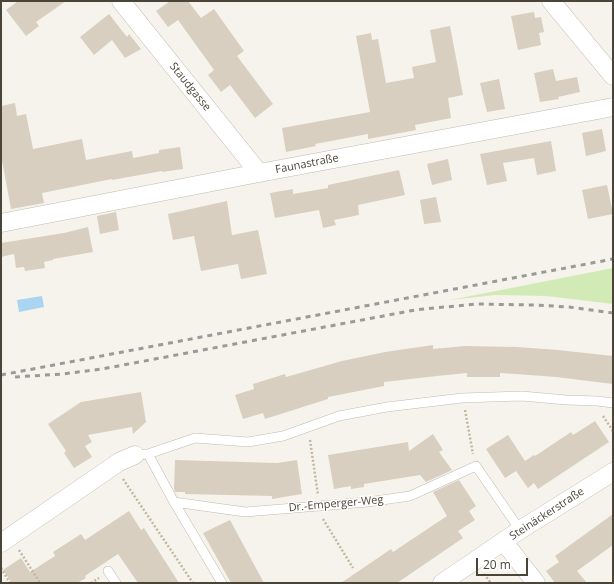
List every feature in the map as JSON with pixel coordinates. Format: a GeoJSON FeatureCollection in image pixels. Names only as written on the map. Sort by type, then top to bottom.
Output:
{"type":"FeatureCollection","features":[{"type":"Feature","properties":{"kind":"street","name":"Staudgasse"},"geometry":{"type":"LineString","coordinates":[[121,1],[259,173]]}},
{"type":"Feature","properties":{"kind":"street"},"geometry":{"type":"LineString","coordinates":[[551,1],[613,76]]}},
{"type":"Feature","properties":{"kind":"street","name":"Faunastraße"},"geometry":{"type":"LineString","coordinates":[[1,223],[613,107]]}},
{"type":"Feature","properties":{"kind":"street"},"geometry":{"type":"LineString","coordinates":[[6,540],[114,465],[142,454]]}},
{"type":"Feature","properties":{"kind":"street","name":"Steinäckerstraße"},"geometry":{"type":"LineString","coordinates":[[442,583],[520,530],[613,472]]}},
{"type":"Feature","properties":{"kind":"street"},"geometry":{"type":"LineString","coordinates":[[504,542],[536,583]]}},
{"type":"Feature","properties":{"kind":"lane"},"geometry":{"type":"LineString","coordinates":[[222,583],[174,502],[142,454],[195,438],[248,442],[283,436],[339,416],[387,407],[462,398],[522,396],[613,403]]}},
{"type":"Feature","properties":{"kind":"lane"},"geometry":{"type":"LineString","coordinates":[[476,466],[520,530]]}},
{"type":"Feature","properties":{"kind":"lane","name":"Dr.-Emperger-Weg"},"geometry":{"type":"LineString","coordinates":[[174,502],[245,512],[368,502],[410,496],[476,466]]}},
{"type":"Feature","properties":{"kind":"lane"},"geometry":{"type":"LineString","coordinates":[[108,571],[116,583]]}},
{"type":"Feature","properties":{"kind":"path"},"geometry":{"type":"LineString","coordinates":[[462,398],[476,466]]}},
{"type":"Feature","properties":{"kind":"path"},"geometry":{"type":"LineString","coordinates":[[114,465],[193,583]]}},
{"type":"Feature","properties":{"kind":"path"},"geometry":{"type":"LineString","coordinates":[[6,540],[40,583]]}},
{"type":"Feature","properties":{"kind":"path"},"geometry":{"type":"LineString","coordinates":[[1,568],[10,583]]}},
{"type":"Feature","properties":{"kind":"green space"},"geometry":{"type":"Polygon","coordinates":[[[613,268],[613,304],[546,296],[495,295],[450,300],[613,268]]]}},
{"type":"Feature","properties":{"kind":"water"},"geometry":{"type":"Polygon","coordinates":[[[42,296],[44,307],[19,312],[17,300],[42,296]]]}},
{"type":"Feature","properties":{"kind":"building"},"geometry":{"type":"Polygon","coordinates":[[[18,1],[66,1],[36,22],[39,26],[26,36],[6,10],[18,1]]]}},
{"type":"Feature","properties":{"kind":"building"},"geometry":{"type":"Polygon","coordinates":[[[170,1],[188,1],[201,18],[214,9],[244,51],[237,56],[273,104],[255,118],[230,85],[221,92],[208,75],[214,70],[178,20],[168,27],[156,11],[170,1]]]}},
{"type":"Feature","properties":{"kind":"building"},"geometry":{"type":"Polygon","coordinates":[[[534,12],[535,18],[541,17],[544,32],[539,33],[541,45],[518,50],[511,16],[534,12]]]}},
{"type":"Feature","properties":{"kind":"building"},"geometry":{"type":"Polygon","coordinates":[[[109,14],[127,37],[129,34],[141,49],[125,58],[112,40],[94,55],[80,37],[109,14]]]}},
{"type":"Feature","properties":{"kind":"building"},"geometry":{"type":"Polygon","coordinates":[[[450,26],[463,95],[448,98],[451,118],[415,125],[416,130],[368,139],[368,134],[315,144],[316,146],[286,152],[282,128],[370,112],[356,36],[371,33],[372,40],[378,39],[386,83],[414,78],[412,67],[436,62],[430,30],[450,26]]]}},
{"type":"Feature","properties":{"kind":"building"},"geometry":{"type":"Polygon","coordinates":[[[553,69],[556,81],[577,77],[580,92],[558,97],[559,99],[540,102],[534,73],[553,69]]]}},
{"type":"Feature","properties":{"kind":"building"},"geometry":{"type":"Polygon","coordinates":[[[499,79],[505,109],[487,112],[480,83],[499,79]]]}},
{"type":"Feature","properties":{"kind":"building"},"geometry":{"type":"Polygon","coordinates":[[[15,103],[17,116],[26,114],[33,149],[82,139],[86,160],[132,151],[133,158],[159,153],[159,150],[180,147],[183,169],[112,179],[42,193],[44,203],[11,209],[1,155],[1,106],[15,103]]]}},
{"type":"Feature","properties":{"kind":"building"},"geometry":{"type":"Polygon","coordinates":[[[602,129],[606,151],[586,156],[582,133],[602,129]]]}},
{"type":"Feature","properties":{"kind":"building"},"geometry":{"type":"Polygon","coordinates":[[[551,141],[556,171],[537,175],[534,158],[503,163],[507,181],[487,185],[480,154],[551,141]]]}},
{"type":"Feature","properties":{"kind":"building"},"geometry":{"type":"Polygon","coordinates":[[[448,159],[452,180],[432,185],[427,164],[448,159]]]}},
{"type":"Feature","properties":{"kind":"building"},"geometry":{"type":"Polygon","coordinates":[[[399,170],[405,195],[358,205],[359,215],[334,220],[336,225],[323,228],[319,210],[275,218],[270,193],[293,189],[293,194],[328,188],[328,185],[399,170]]]}},
{"type":"Feature","properties":{"kind":"building"},"geometry":{"type":"Polygon","coordinates":[[[607,185],[613,214],[588,219],[582,190],[607,185]]]}},
{"type":"Feature","properties":{"kind":"building"},"geometry":{"type":"Polygon","coordinates":[[[436,197],[441,222],[424,224],[420,200],[436,197]]]}},
{"type":"Feature","properties":{"kind":"building"},"geometry":{"type":"Polygon","coordinates":[[[227,201],[232,235],[258,230],[267,274],[241,279],[238,264],[201,271],[194,236],[173,240],[168,214],[227,201]]]}},
{"type":"Feature","properties":{"kind":"building"},"geometry":{"type":"Polygon","coordinates":[[[116,212],[119,230],[100,234],[97,216],[116,212]]]}},
{"type":"Feature","properties":{"kind":"building"},"geometry":{"type":"Polygon","coordinates":[[[88,227],[93,252],[53,259],[44,262],[45,268],[25,271],[24,267],[16,268],[14,254],[1,257],[1,243],[64,233],[88,227]]]}},
{"type":"Feature","properties":{"kind":"building"},"geometry":{"type":"Polygon","coordinates":[[[433,345],[433,349],[465,346],[517,347],[613,356],[613,384],[556,377],[500,373],[500,377],[467,377],[467,373],[437,376],[384,382],[384,386],[328,397],[328,399],[265,419],[263,413],[243,419],[235,395],[254,389],[253,384],[285,374],[286,377],[342,361],[385,352],[433,345]]]}},
{"type":"Feature","properties":{"kind":"building"},"geometry":{"type":"Polygon","coordinates":[[[141,392],[146,422],[133,434],[132,427],[88,435],[92,442],[85,446],[92,457],[74,468],[64,453],[66,451],[48,424],[81,402],[141,392]]]}},
{"type":"Feature","properties":{"kind":"building"},"geometry":{"type":"Polygon","coordinates":[[[595,421],[609,442],[538,489],[534,483],[528,488],[516,471],[505,478],[486,449],[508,435],[525,461],[571,432],[573,435],[595,421]]]}},
{"type":"Feature","properties":{"kind":"building"},"geometry":{"type":"Polygon","coordinates":[[[433,434],[443,450],[439,452],[452,470],[426,482],[420,475],[364,484],[364,487],[351,489],[351,486],[334,489],[328,455],[408,442],[409,451],[433,434]]]}},
{"type":"Feature","properties":{"kind":"building"},"geometry":{"type":"Polygon","coordinates":[[[175,460],[277,463],[297,460],[302,494],[272,499],[272,496],[185,494],[185,492],[175,492],[175,460]]]}},
{"type":"Feature","properties":{"kind":"building"},"geometry":{"type":"Polygon","coordinates":[[[459,480],[476,506],[469,511],[475,520],[458,531],[463,538],[397,583],[341,583],[391,549],[393,552],[447,516],[433,492],[459,480]]]}},
{"type":"Feature","properties":{"kind":"building"},"geometry":{"type":"Polygon","coordinates":[[[129,511],[141,530],[144,528],[179,583],[138,583],[118,554],[77,583],[12,583],[3,570],[21,558],[30,572],[55,556],[53,552],[81,534],[85,540],[129,511]]]}},
{"type":"Feature","properties":{"kind":"building"},"geometry":{"type":"Polygon","coordinates":[[[613,514],[613,545],[577,571],[587,583],[555,583],[546,571],[559,562],[555,556],[613,514]]]}},
{"type":"Feature","properties":{"kind":"building"},"geometry":{"type":"Polygon","coordinates":[[[230,520],[264,583],[231,583],[203,533],[230,520]]]}},
{"type":"Feature","properties":{"kind":"railway"},"geometry":{"type":"LineString","coordinates":[[1,375],[613,259]]}},
{"type":"Feature","properties":{"kind":"railway"},"geometry":{"type":"LineString","coordinates":[[15,377],[62,374],[102,369],[415,310],[477,304],[569,307],[613,313]]}}]}
